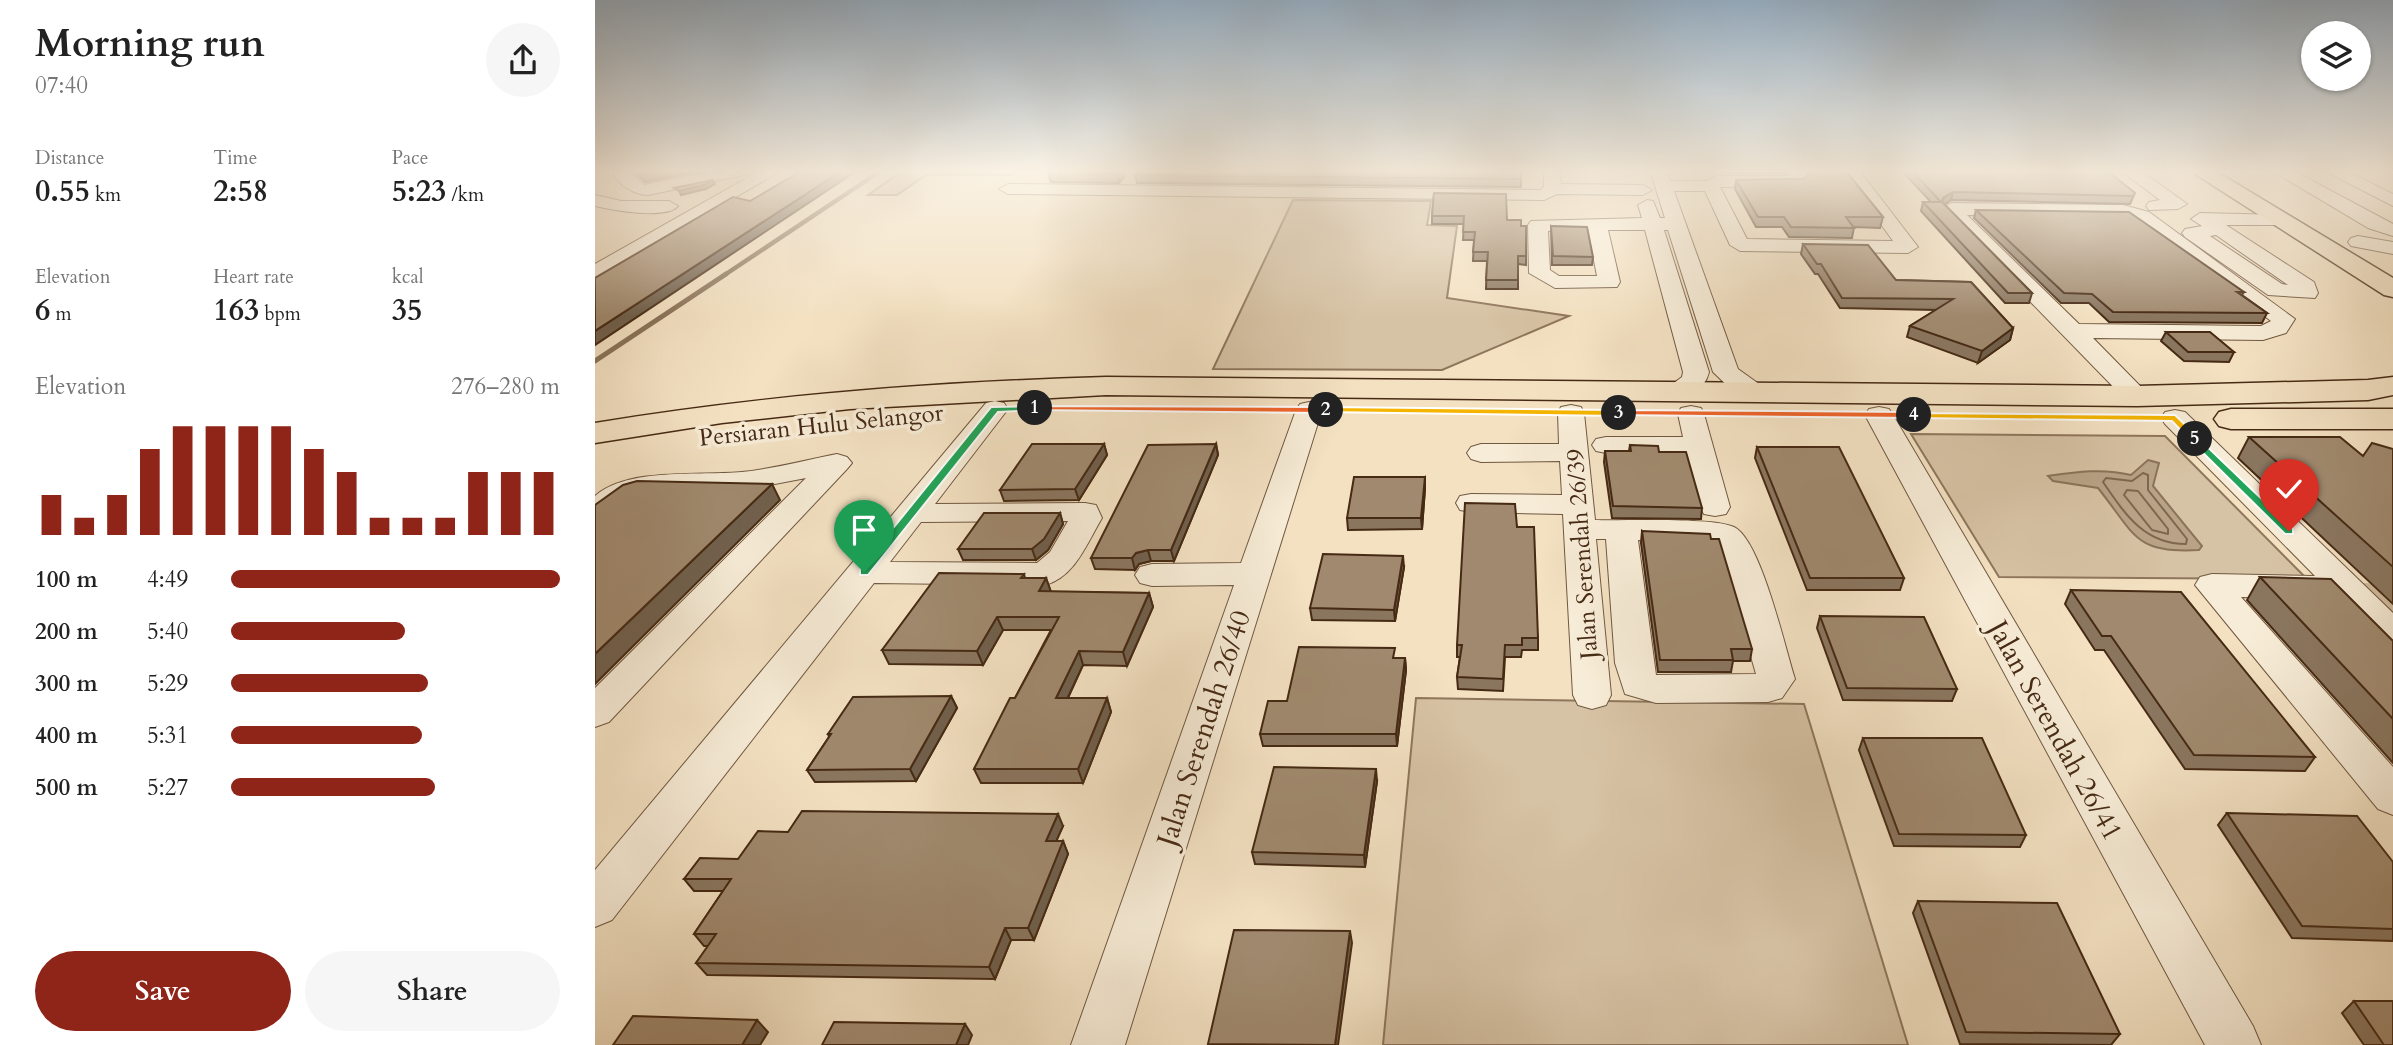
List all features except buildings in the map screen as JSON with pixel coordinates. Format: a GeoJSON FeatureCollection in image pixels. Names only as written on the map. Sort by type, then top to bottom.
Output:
{"type":"FeatureCollection","features":[{"type":"Feature","properties":{"kind":"main road"},"geometry":{"type":"LineString","coordinates":[[2276,219],[2392,280]]}},
{"type":"Feature","properties":{"kind":"main road"},"geometry":{"type":"LineString","coordinates":[[2295,219],[2392,280]]}},
{"type":"Feature","properties":{"kind":"main road"},"geometry":{"type":"LineString","coordinates":[[2317,219],[2358,242],[2392,280]]}},
{"type":"Feature","properties":{"kind":"main road","name":"Persiaran Hulu Selangor"},"geometry":{"type":"LineString","coordinates":[[595,433],[798,406],[1020,388],[1106,386],[1682,404],[1879,415],[2175,418],[2382,408]]}},
{"type":"Feature","properties":{"kind":"main road","name":"Persiaran Hulu Selangor"},"geometry":{"type":"LineString","coordinates":[[595,453],[841,420],[1084,407],[1571,412],[1682,404],[1760,394],[2137,396],[2382,408]]}},
{"type":"Feature","properties":{"kind":"street"},"geometry":{"type":"LineString","coordinates":[[595,273],[688,219]]}},
{"type":"Feature","properties":{"kind":"street"},"geometry":{"type":"LineString","coordinates":[[1610,219],[1677,224]]}},
{"type":"Feature","properties":{"kind":"street"},"geometry":{"type":"LineString","coordinates":[[1653,219],[1696,372],[1682,404],[1700,446],[1714,507]]}},
{"type":"Feature","properties":{"kind":"street"},"geometry":{"type":"LineString","coordinates":[[1674,219],[1726,372],[1744,388],[1760,394]]}},
{"type":"Feature","properties":{"kind":"street"},"geometry":{"type":"LineString","coordinates":[[1730,219],[1740,245],[1907,247],[1880,219]]}},
{"type":"Feature","properties":{"kind":"street"},"geometry":{"type":"LineString","coordinates":[[1961,219],[2137,396]]}},
{"type":"Feature","properties":{"kind":"street"},"geometry":{"type":"LineString","coordinates":[[2073,331],[2263,333],[2278,328],[2283,319],[2159,219]]}},
{"type":"Feature","properties":{"kind":"street"},"geometry":{"type":"LineString","coordinates":[[2183,219],[2212,224],[2276,219]]}},
{"type":"Feature","properties":{"kind":"street"},"geometry":{"type":"LineString","coordinates":[[2372,219],[2393,230]]}},
{"type":"Feature","properties":{"kind":"street"},"geometry":{"type":"LineString","coordinates":[[2212,224],[2306,287],[2307,293],[2276,290],[2192,233],[2212,224]]}},
{"type":"Feature","properties":{"kind":"street"},"geometry":{"type":"LineString","coordinates":[[2358,242],[2393,248]]}},
{"type":"Feature","properties":{"kind":"street"},"geometry":{"type":"LineString","coordinates":[[595,905],[995,410]]}},
{"type":"Feature","properties":{"kind":"street","name":"Jalan Serendah 26/40"},"geometry":{"type":"LineString","coordinates":[[1098,1045],[1309,410]]}},
{"type":"Feature","properties":{"kind":"street","name":"Jalan Serendah 26/39"},"geometry":{"type":"LineString","coordinates":[[1571,412],[1592,695]]}},
{"type":"Feature","properties":{"kind":"street","name":"Jalan Serendah 26/41"},"geometry":{"type":"LineString","coordinates":[[1879,415],[2234,1045]]}},
{"type":"Feature","properties":{"kind":"street"},"geometry":{"type":"LineString","coordinates":[[2175,418],[2393,634]]}},
{"type":"Feature","properties":{"kind":"street"},"geometry":{"type":"LineString","coordinates":[[1606,445],[1700,446]]}},
{"type":"Feature","properties":{"kind":"street"},"geometry":{"type":"LineString","coordinates":[[1481,453],[1574,452]]}},
{"type":"Feature","properties":{"kind":"street"},"geometry":{"type":"LineString","coordinates":[[595,512],[615,494],[651,485],[743,481],[838,463],[595,712]]}},
{"type":"Feature","properties":{"kind":"street"},"geometry":{"type":"LineString","coordinates":[[1475,494],[1578,508],[1621,531],[1721,533],[1731,539],[1739,551],[1776,679],[1768,688],[1655,690],[1639,684],[1634,663],[1621,531]]}},
{"type":"Feature","properties":{"kind":"street"},"geometry":{"type":"LineString","coordinates":[[864,572],[1045,574],[1062,558],[1086,518],[1085,512],[912,513]]}},
{"type":"Feature","properties":{"kind":"street"},"geometry":{"type":"LineString","coordinates":[[1152,575],[1255,574]]}},
{"type":"Feature","properties":{"kind":"street"},"geometry":{"type":"LineString","coordinates":[[2347,588],[2212,585],[2393,797]]}},
{"type":"Feature","properties":{"kind":"shaded area"},"geometry":{"type":"Polygon","coordinates":[[[1284,219],[1428,219],[1427,225],[1457,226],[1447,298],[1569,316],[1442,370],[1213,369],[1284,219]]]}},
{"type":"Feature","properties":{"kind":"shaded area"},"geometry":{"type":"Polygon","coordinates":[[[1911,434],[2165,436],[2307,579],[1999,577],[1911,434]]]}},
{"type":"Feature","properties":{"kind":"shaded area"},"geometry":{"type":"Polygon","coordinates":[[[1416,698],[1804,704],[1908,1045],[1383,1045],[1416,698]]]}},
{"type":"Feature","properties":{"kind":"water"},"geometry":{"type":"Polygon","coordinates":[[[2148,460],[2159,463],[2153,486],[2202,546],[2199,550],[2161,548],[2148,544],[2129,529],[2098,488],[2053,481],[2048,476],[2100,471],[2131,475],[2148,460]]]}},
{"type":"Feature","properties":{"kind":"waterway"},"geometry":{"type":"LineString","coordinates":[[726,274],[809,219]]}},
{"type":"Feature","properties":{"kind":"waterway"},"geometry":{"type":"LineString","coordinates":[[595,361],[726,274]]}},
{"type":"Feature","properties":{"kind":"tunnel"},"geometry":{"type":"LineString","coordinates":[[2361,602],[2393,603]]}},
{"type":"Feature","properties":{"kind":"route"},"geometry":{"type":"LineString","coordinates":[[864,572],[995,410],[1084,407],[2175,418],[2289,531]]}}]}
